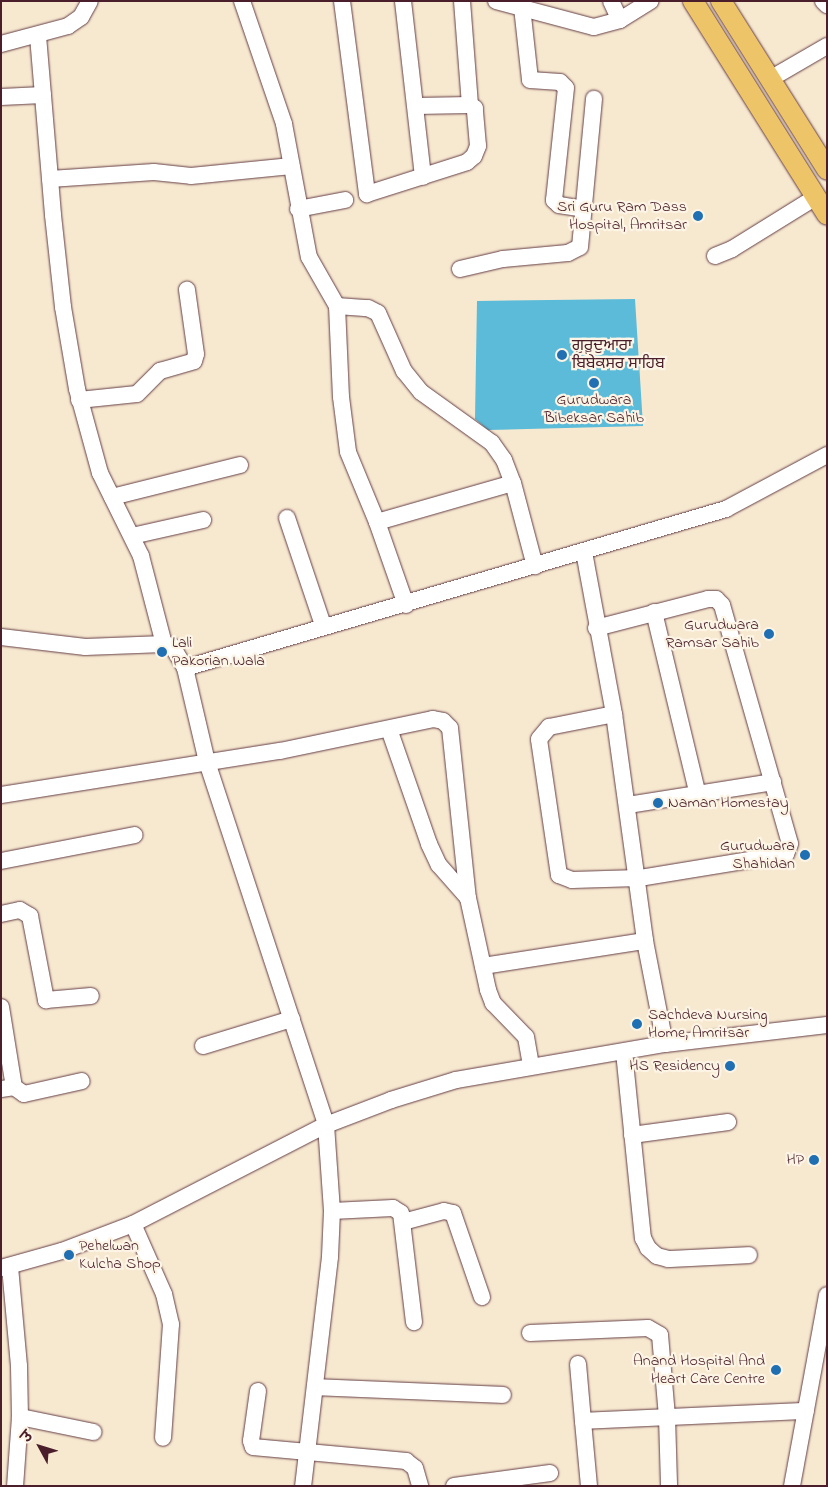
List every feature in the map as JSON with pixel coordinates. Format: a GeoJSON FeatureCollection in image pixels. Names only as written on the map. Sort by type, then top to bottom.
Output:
{"type":"FeatureCollection","features":[{"type":"Feature","properties":{"kind":"main road"},"geometry":{"type":"LineString","coordinates":[[693,1],[827,215]]}},
{"type":"Feature","properties":{"kind":"main road"},"geometry":{"type":"LineString","coordinates":[[721,1],[827,169]]}},
{"type":"Feature","properties":{"kind":"main road"},"geometry":{"type":"LineString","coordinates":[[788,153],[808,139]]}},
{"type":"Feature","properties":{"kind":"street"},"geometry":{"type":"LineString","coordinates":[[1,44],[38,36],[68,26],[81,17],[90,1]]}},
{"type":"Feature","properties":{"kind":"street"},"geometry":{"type":"LineString","coordinates":[[242,1],[269,76],[292,166],[298,209],[310,257],[337,306],[340,397],[348,452],[377,522],[406,605]]}},
{"type":"Feature","properties":{"kind":"street"},"geometry":{"type":"LineString","coordinates":[[342,1],[367,194],[467,162],[474,156],[478,146],[477,112],[470,105],[462,1]]}},
{"type":"Feature","properties":{"kind":"street"},"geometry":{"type":"LineString","coordinates":[[403,1],[423,177]]}},
{"type":"Feature","properties":{"kind":"street"},"geometry":{"type":"LineString","coordinates":[[496,1],[594,27],[620,20],[650,1]]}},
{"type":"Feature","properties":{"kind":"street"},"geometry":{"type":"LineString","coordinates":[[610,1],[620,20]]}},
{"type":"Feature","properties":{"kind":"street"},"geometry":{"type":"LineString","coordinates":[[823,1],[827,5]]}},
{"type":"Feature","properties":{"kind":"street"},"geometry":{"type":"LineString","coordinates":[[522,7],[530,80],[560,82],[566,88],[554,200],[559,205],[584,209]]}},
{"type":"Feature","properties":{"kind":"street"},"geometry":{"type":"LineString","coordinates":[[38,36],[63,307],[79,400],[100,473],[132,536],[144,566],[164,644]]}},
{"type":"Feature","properties":{"kind":"street"},"geometry":{"type":"LineString","coordinates":[[770,79],[827,46]]}},
{"type":"Feature","properties":{"kind":"street"},"geometry":{"type":"LineString","coordinates":[[1,97],[43,95]]}},
{"type":"Feature","properties":{"kind":"street"},"geometry":{"type":"LineString","coordinates":[[460,269],[503,259],[576,251],[582,235],[594,99]]}},
{"type":"Feature","properties":{"kind":"street"},"geometry":{"type":"LineString","coordinates":[[416,106],[470,105]]}},
{"type":"Feature","properties":{"kind":"street"},"geometry":{"type":"LineString","coordinates":[[50,178],[154,172],[191,176],[292,166]]}},
{"type":"Feature","properties":{"kind":"street"},"geometry":{"type":"LineString","coordinates":[[714,256],[732,250],[816,197]]}},
{"type":"Feature","properties":{"kind":"street"},"geometry":{"type":"LineString","coordinates":[[298,209],[345,200]]}},
{"type":"Feature","properties":{"kind":"street"},"geometry":{"type":"LineString","coordinates":[[79,400],[137,394],[160,371],[194,361],[196,354],[187,290]]}},
{"type":"Feature","properties":{"kind":"street"},"geometry":{"type":"LineString","coordinates":[[337,306],[368,308],[378,312],[404,371],[441,409],[492,443],[504,460],[513,483],[535,566]]}},
{"type":"Feature","properties":{"kind":"street"},"geometry":{"type":"LineString","coordinates":[[185,668],[323,626],[406,605],[726,509],[827,455]]}},
{"type":"Feature","properties":{"kind":"street"},"geometry":{"type":"LineString","coordinates":[[112,497],[240,465]]}},
{"type":"Feature","properties":{"kind":"street"},"geometry":{"type":"LineString","coordinates":[[377,522],[513,483]]}},
{"type":"Feature","properties":{"kind":"street"},"geometry":{"type":"LineString","coordinates":[[287,518],[323,626]]}},
{"type":"Feature","properties":{"kind":"street"},"geometry":{"type":"LineString","coordinates":[[132,536],[203,520]]}},
{"type":"Feature","properties":{"kind":"street"},"geometry":{"type":"LineString","coordinates":[[584,552],[596,628],[614,714],[638,878],[645,941],[665,1044]]}},
{"type":"Feature","properties":{"kind":"street"},"geometry":{"type":"LineString","coordinates":[[596,628],[708,599],[716,599],[722,605],[774,782],[790,844],[786,854],[638,878],[565,879],[556,868],[539,739],[550,727],[614,714]]}},
{"type":"Feature","properties":{"kind":"street"},"geometry":{"type":"LineString","coordinates":[[654,612],[698,795]]}},
{"type":"Feature","properties":{"kind":"street"},"geometry":{"type":"LineString","coordinates":[[1,637],[85,647],[164,644],[172,646],[185,668],[207,762],[326,1125],[332,1210],[315,1387],[303,1486]]}},
{"type":"Feature","properties":{"kind":"street"},"geometry":{"type":"LineString","coordinates":[[1,795],[207,762],[389,729],[433,719],[442,721],[450,728],[468,898],[483,966],[493,1003],[523,1033],[531,1065]]}},
{"type":"Feature","properties":{"kind":"street"},"geometry":{"type":"LineString","coordinates":[[389,729],[429,844],[440,865],[468,898]]}},
{"type":"Feature","properties":{"kind":"street"},"geometry":{"type":"LineString","coordinates":[[628,805],[774,782]]}},
{"type":"Feature","properties":{"kind":"street"},"geometry":{"type":"LineString","coordinates":[[1,860],[135,835]]}},
{"type":"Feature","properties":{"kind":"street"},"geometry":{"type":"LineString","coordinates":[[1,914],[20,910],[30,916],[46,1000],[54,1002],[91,996]]}},
{"type":"Feature","properties":{"kind":"street"},"geometry":{"type":"LineString","coordinates":[[483,966],[645,941]]}},
{"type":"Feature","properties":{"kind":"street"},"geometry":{"type":"LineString","coordinates":[[1,1007],[7,1088],[24,1094],[82,1081]]}},
{"type":"Feature","properties":{"kind":"street"},"geometry":{"type":"LineString","coordinates":[[203,1046],[292,1019]]}},
{"type":"Feature","properties":{"kind":"street"},"geometry":{"type":"LineString","coordinates":[[15,1486],[20,1417],[17,1327],[6,1268],[133,1224],[326,1125],[391,1100],[456,1080],[531,1065],[624,1052],[665,1044],[827,1025]]}},
{"type":"Feature","properties":{"kind":"street"},"geometry":{"type":"LineString","coordinates":[[624,1052],[644,1238],[648,1248],[657,1256],[668,1259],[749,1255]]}},
{"type":"Feature","properties":{"kind":"street"},"geometry":{"type":"LineString","coordinates":[[632,1135],[728,1122]]}},
{"type":"Feature","properties":{"kind":"street"},"geometry":{"type":"LineString","coordinates":[[332,1210],[393,1208],[401,1213],[414,1322]]}},
{"type":"Feature","properties":{"kind":"street"},"geometry":{"type":"LineString","coordinates":[[403,1222],[444,1211],[453,1213],[482,1297]]}},
{"type":"Feature","properties":{"kind":"street"},"geometry":{"type":"LineString","coordinates":[[133,1224],[164,1294],[171,1324],[163,1438]]}},
{"type":"Feature","properties":{"kind":"street"},"geometry":{"type":"LineString","coordinates":[[792,1486],[827,1295]]}},
{"type":"Feature","properties":{"kind":"street"},"geometry":{"type":"LineString","coordinates":[[530,1333],[648,1328],[654,1331],[662,1342],[668,1417],[669,1486]]}},
{"type":"Feature","properties":{"kind":"street"},"geometry":{"type":"LineString","coordinates":[[578,1364],[589,1486]]}},
{"type":"Feature","properties":{"kind":"street"},"geometry":{"type":"LineString","coordinates":[[315,1387],[503,1395]]}},
{"type":"Feature","properties":{"kind":"street"},"geometry":{"type":"LineString","coordinates":[[258,1391],[251,1441],[253,1447],[406,1461],[415,1468],[420,1486]]}},
{"type":"Feature","properties":{"kind":"street"},"geometry":{"type":"LineString","coordinates":[[583,1421],[806,1411]]}},
{"type":"Feature","properties":{"kind":"street"},"geometry":{"type":"LineString","coordinates":[[20,1417],[93,1432]]}},
{"type":"Feature","properties":{"kind":"street"},"geometry":{"type":"LineString","coordinates":[[454,1486],[492,1484],[550,1473]]}},
{"type":"Feature","properties":{"kind":"water"},"geometry":{"type":"Polygon","coordinates":[[[635,299],[643,426],[488,430],[475,419],[477,301],[635,299]]]}},
{"type":"Feature","properties":{"kind":"place","name":"Sri Guru Ram Dass Hospital, Amritsar"},"geometry":{"type":"Point","coordinates":[698,216]}},
{"type":"Feature","properties":{"kind":"place","name":"ਗੁਰੂਦੁਆਰਾ ਬਿਬੇਕਸਰ ਸਾਹਿਬ"},"geometry":{"type":"Point","coordinates":[562,355]}},
{"type":"Feature","properties":{"kind":"place","name":"Gurudwara Bibeksar Sahib"},"geometry":{"type":"Point","coordinates":[594,383]}},
{"type":"Feature","properties":{"kind":"place","name":"Gurudwara Ramsar Sahib"},"geometry":{"type":"Point","coordinates":[769,634]}},
{"type":"Feature","properties":{"kind":"place","name":"Lali Pakorian Wala"},"geometry":{"type":"Point","coordinates":[162,652]}},
{"type":"Feature","properties":{"kind":"place","name":"Naman Homestay"},"geometry":{"type":"Point","coordinates":[658,803]}},
{"type":"Feature","properties":{"kind":"place","name":"Gurudwara Shahidan"},"geometry":{"type":"Point","coordinates":[805,855]}},
{"type":"Feature","properties":{"kind":"place","name":"Sachdeva Nursing Home, Amritsar"},"geometry":{"type":"Point","coordinates":[637,1024]}},
{"type":"Feature","properties":{"kind":"place","name":"HS Residency"},"geometry":{"type":"Point","coordinates":[730,1066]}},
{"type":"Feature","properties":{"kind":"place","name":"HP"},"geometry":{"type":"Point","coordinates":[814,1160]}},
{"type":"Feature","properties":{"kind":"place","name":"Pehelwan Kulcha Shop"},"geometry":{"type":"Point","coordinates":[69,1255]}},
{"type":"Feature","properties":{"kind":"place","name":"Anand Hospital And Heart Care Centre"},"geometry":{"type":"Point","coordinates":[776,1370]}}]}
